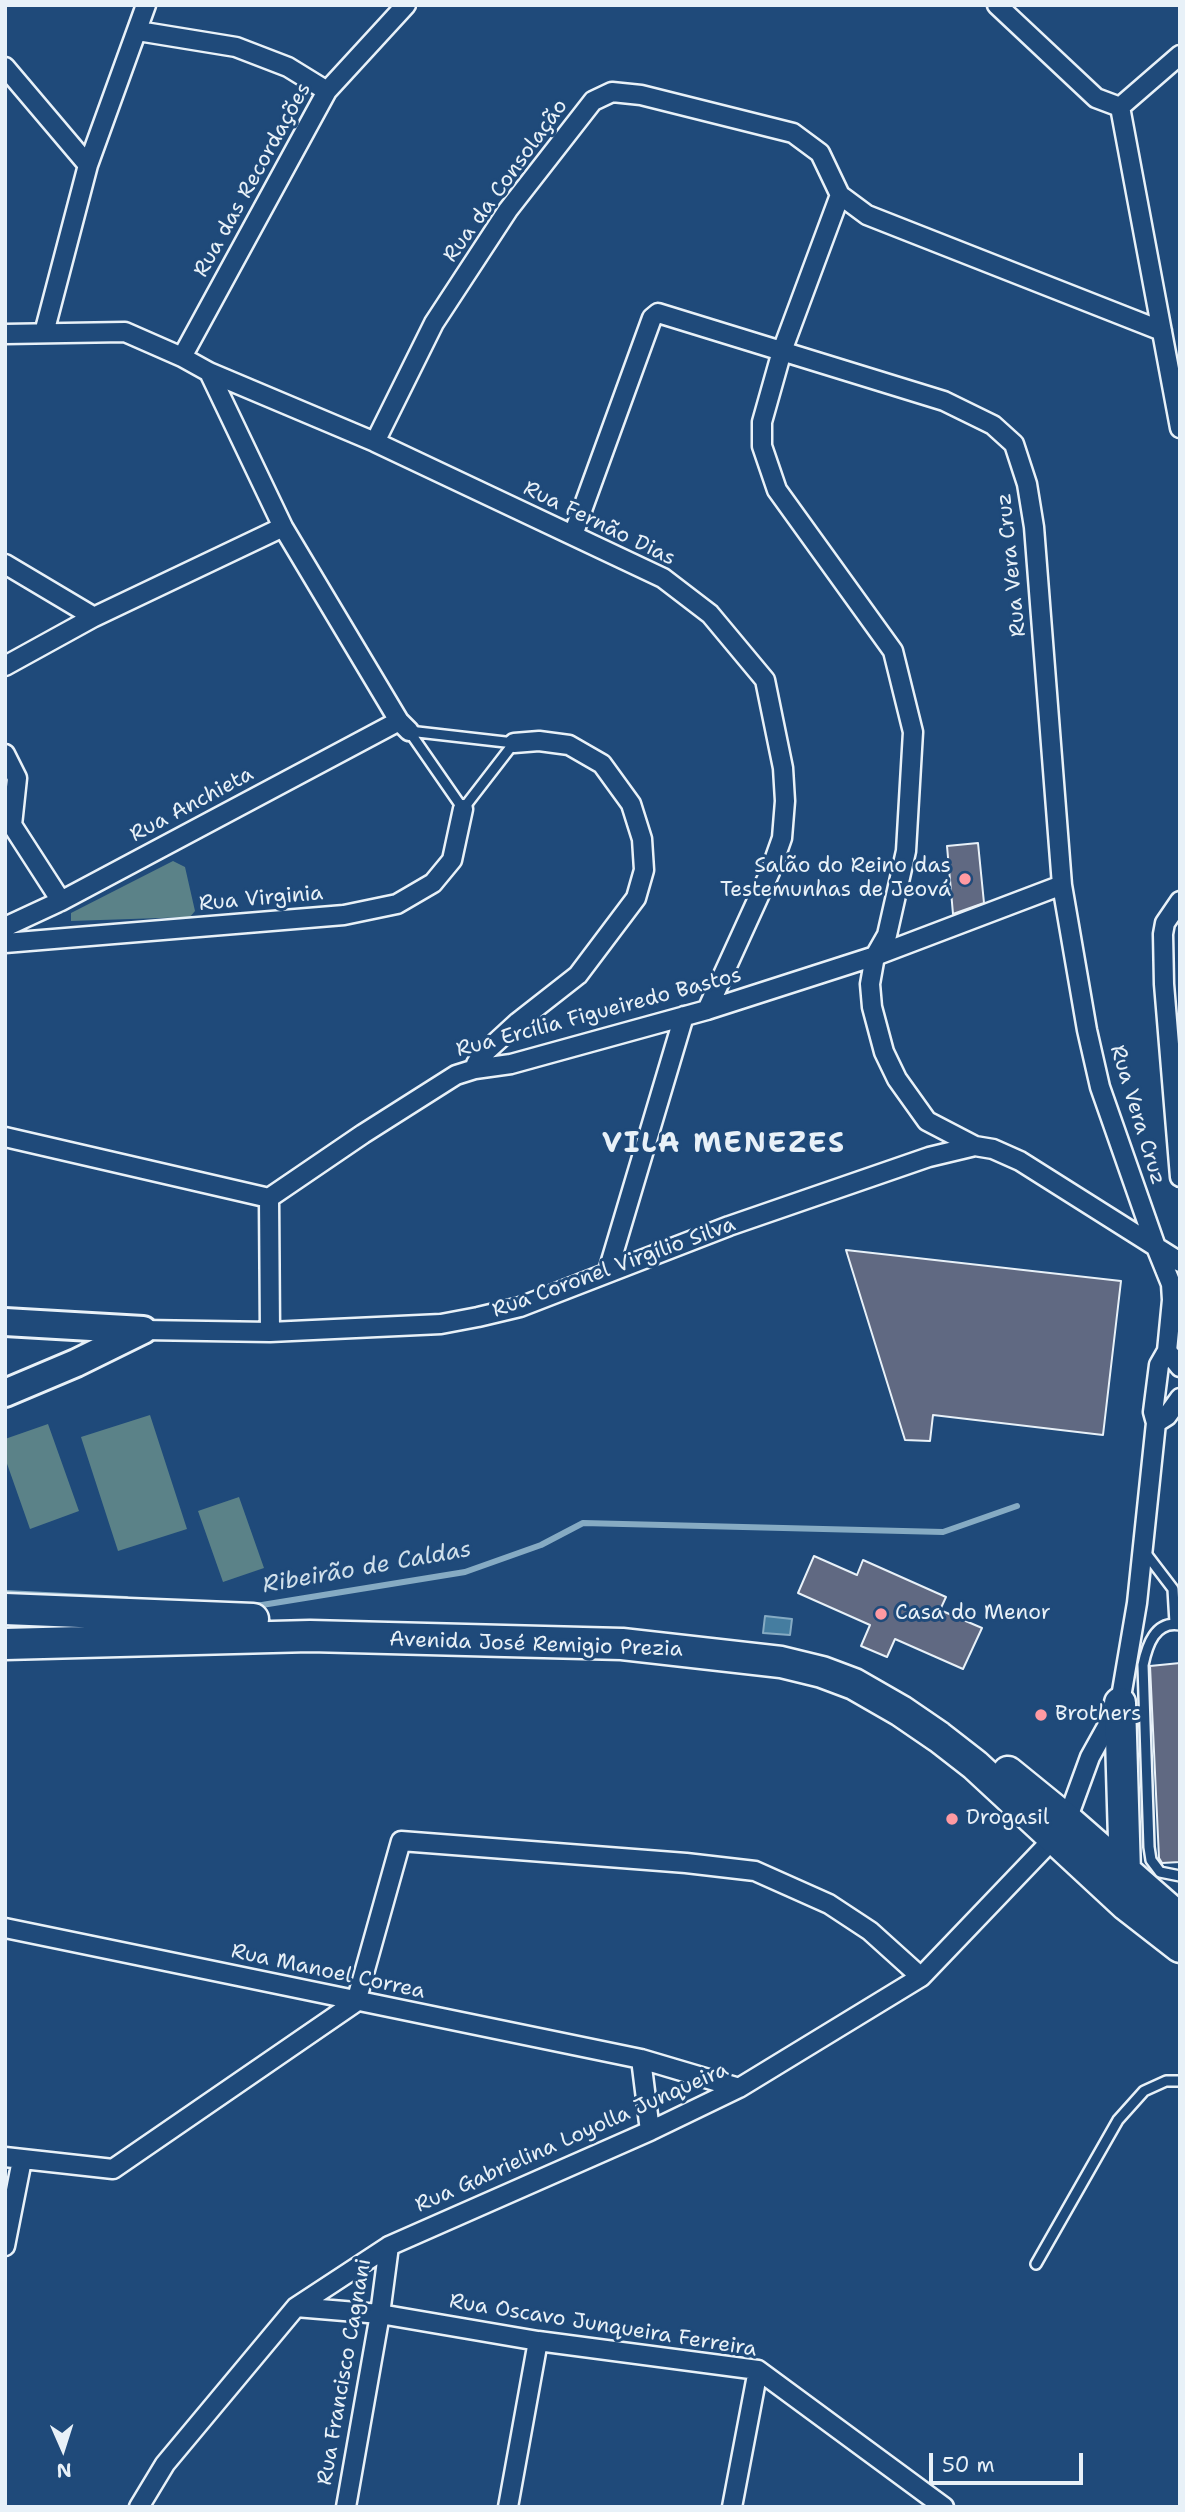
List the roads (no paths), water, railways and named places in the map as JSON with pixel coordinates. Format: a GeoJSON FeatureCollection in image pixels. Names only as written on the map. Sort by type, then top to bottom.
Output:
{"type":"FeatureCollection","features":[{"type":"Feature","properties":{"kind":"main road","name":"Avenida José Remigio Prezia"},"geometry":{"type":"LineString","coordinates":[[5,1609],[677,1633],[797,1652],[862,1669],[901,1690],[943,1721],[1060,1830],[1126,1905],[1180,1947]]}},
{"type":"Feature","properties":{"kind":"main road","name":"Avenida José Remigio Prezia"},"geometry":{"type":"LineString","coordinates":[[5,1644],[310,1636],[622,1644],[781,1662],[822,1672],[854,1684],[901,1711],[1060,1830],[1125,1873],[1180,1919]]}},
{"type":"Feature","properties":{"kind":"main road"},"geometry":{"type":"LineString","coordinates":[[1120,1703],[1125,1873]]}},
{"type":"Feature","properties":{"kind":"street"},"geometry":{"type":"LineString","coordinates":[[44,333],[88,164],[146,5]]}},
{"type":"Feature","properties":{"kind":"street","name":"Rua das Recordações"},"geometry":{"type":"LineString","coordinates":[[182,357],[327,90],[406,5]]}},
{"type":"Feature","properties":{"kind":"street"},"geometry":{"type":"LineString","coordinates":[[997,5],[1096,98],[1120,107]]}},
{"type":"Feature","properties":{"kind":"street"},"geometry":{"type":"LineString","coordinates":[[138,31],[236,47],[288,67],[327,90]]}},
{"type":"Feature","properties":{"kind":"street"},"geometry":{"type":"LineString","coordinates":[[1120,107],[1180,55]]}},
{"type":"Feature","properties":{"kind":"street"},"geometry":{"type":"LineString","coordinates":[[5,67],[88,164]]}},
{"type":"Feature","properties":{"kind":"street","name":"Rua da Consolação"},"geometry":{"type":"LineString","coordinates":[[374,442],[434,323],[508,210],[593,101],[612,92],[641,95],[793,133],[820,153],[840,195],[867,215],[1162,331]]}},
{"type":"Feature","properties":{"kind":"street"},"geometry":{"type":"LineString","coordinates":[[1120,107],[1180,428]]}},
{"type":"Feature","properties":{"kind":"street"},"geometry":{"type":"LineString","coordinates":[[840,195],[782,351],[762,422],[762,446],[778,489],[892,651],[913,732],[906,851],[887,935],[875,956],[870,984],[872,1007],[884,1052],[897,1079],[927,1121],[975,1146],[993,1149],[1020,1161],[1180,1262]]}},
{"type":"Feature","properties":{"kind":"street","name":"Rua Vera Cruz"},"geometry":{"type":"LineString","coordinates":[[573,535],[652,318],[658,313],[944,401],[993,425],[1014,444],[1027,484],[1034,527],[1062,885],[1087,1030],[1100,1087],[1171,1284],[1175,1326],[1159,1366],[1153,1412],[1156,1423],[1137,1603],[1120,1703],[1090,1757],[1060,1830]]}},
{"type":"Feature","properties":{"kind":"street","name":"Rua Fernão Dias"},"geometry":{"type":"LineString","coordinates":[[5,334],[125,332],[209,372],[374,442],[663,578],[710,614],[765,680],[783,768],[785,801],[782,838],[770,872],[707,1010]]}},
{"type":"Feature","properties":{"kind":"street"},"geometry":{"type":"LineString","coordinates":[[209,372],[283,527],[404,726]]}},
{"type":"Feature","properties":{"kind":"street"},"geometry":{"type":"LineString","coordinates":[[5,666],[94,617],[283,527]]}},
{"type":"Feature","properties":{"kind":"street"},"geometry":{"type":"LineString","coordinates":[[5,564],[94,617]]}},
{"type":"Feature","properties":{"kind":"street","name":"Rua Anchieta"},"geometry":{"type":"LineString","coordinates":[[5,928],[404,726]]}},
{"type":"Feature","properties":{"kind":"street"},"geometry":{"type":"LineString","coordinates":[[475,1069],[481,1056],[518,1022],[578,975],[636,898],[644,870],[642,839],[631,804],[602,764],[569,746],[539,741],[514,743]]}},
{"type":"Feature","properties":{"kind":"street"},"geometry":{"type":"LineString","coordinates":[[5,754],[17,778],[12,825],[61,901]]}},
{"type":"Feature","properties":{"kind":"street","name":"Rua Virginia"},"geometry":{"type":"LineString","coordinates":[[5,943],[344,915],[397,904],[433,883],[452,860],[463,809]]}},
{"type":"Feature","properties":{"kind":"street","name":"Rua Ercília Figueiredo Bastos"},"geometry":{"type":"LineString","coordinates":[[269,1198],[456,1075],[475,1069],[511,1064],[707,1010],[875,956],[1062,885]]}},
{"type":"Feature","properties":{"kind":"street"},"geometry":{"type":"LineString","coordinates":[[1180,901],[1165,923],[1163,934],[1164,984],[1180,1177]]}},
{"type":"Feature","properties":{"kind":"street"},"geometry":{"type":"LineString","coordinates":[[608,1271],[684,1016]]}},
{"type":"Feature","properties":{"kind":"street"},"geometry":{"type":"LineString","coordinates":[[5,1137],[269,1198],[270,1332]]}},
{"type":"Feature","properties":{"kind":"street","name":"Rua Coronel Virgílio Silva"},"geometry":{"type":"LineString","coordinates":[[5,1322],[144,1330],[270,1332],[428,1325],[466,1320],[520,1307],[729,1226],[916,1161],[975,1146]]}},
{"type":"Feature","properties":{"kind":"street"},"geometry":{"type":"LineString","coordinates":[[71,1324],[76,1363]]}},
{"type":"Feature","properties":{"kind":"street"},"geometry":{"type":"LineString","coordinates":[[5,1393],[144,1330]]}},
{"type":"Feature","properties":{"kind":"street"},"geometry":{"type":"LineString","coordinates":[[1167,1351],[1180,1367]]}},
{"type":"Feature","properties":{"kind":"street"},"geometry":{"type":"LineString","coordinates":[[1156,1423],[1167,1416],[1180,1398]]}},
{"type":"Feature","properties":{"kind":"street","name":"Rua Gabrielina Loyolla Junqueira"},"geometry":{"type":"LineString","coordinates":[[139,2507],[165,2464],[296,2306],[389,2246],[650,2131],[739,2088],[921,1977],[1060,1830]]}},
{"type":"Feature","properties":{"kind":"street"},"geometry":{"type":"LineString","coordinates":[[5,2246],[14,2158],[113,2169],[356,2002],[401,1841],[755,1871],[829,1904],[870,1931],[921,1977]]}},
{"type":"Feature","properties":{"kind":"street","name":"Rua Manoel Correa"},"geometry":{"type":"LineString","coordinates":[[5,1928],[642,2060],[739,2088]]}},
{"type":"Feature","properties":{"kind":"street"},"geometry":{"type":"LineString","coordinates":[[642,2060],[650,2131]]}},
{"type":"Feature","properties":{"kind":"street","name":"Rua Francisco Cagnani"},"geometry":{"type":"LineString","coordinates":[[346,2507],[380,2314],[389,2246]]}},
{"type":"Feature","properties":{"kind":"street","name":"Rua Oscavo Junqueira Ferreira"},"geometry":{"type":"LineString","coordinates":[[296,2306],[380,2314],[538,2341],[758,2370],[944,2507]]}},
{"type":"Feature","properties":{"kind":"street"},"geometry":{"type":"LineString","coordinates":[[508,2507],[538,2341]]}},
{"type":"Feature","properties":{"kind":"street"},"geometry":{"type":"LineString","coordinates":[[732,2507],[758,2370]]}},
{"type":"Feature","properties":{"kind":"lane"},"geometry":{"type":"LineString","coordinates":[[404,726],[514,743],[463,809],[404,726]]}},
{"type":"Feature","properties":{"kind":"lane"},"geometry":{"type":"LineString","coordinates":[[1143,1549],[1173,1589],[1177,1624],[1158,1629],[1147,1647],[1143,1665],[1149,1847],[1151,1860],[1160,1872],[1179,1877]]}},
{"type":"Feature","properties":{"kind":"lane"},"geometry":{"type":"LineString","coordinates":[[1037,2264],[1118,2120],[1144,2091],[1166,2081],[1180,2081]]}},
{"type":"Feature","properties":{"kind":"water"},"geometry":{"type":"Polygon","coordinates":[[[765,1616],[792,1619],[790,1635],[763,1633],[765,1616]]]}},
{"type":"Feature","properties":{"kind":"waterway","name":"Ribeirão de Caldas"},"geometry":{"type":"LineString","coordinates":[[248,1605],[262,1605],[465,1572],[541,1545],[583,1523],[943,1532],[1017,1506]]}},
{"type":"Feature","properties":{"kind":"waterway","name":"Ribeirão de Caldas"},"geometry":{"type":"LineString","coordinates":[[5,1593],[126,1599]]}},
{"type":"Feature","properties":{"kind":"place","name":"Salão do Reino das Testemunhas de Jeová"},"geometry":{"type":"Point","coordinates":[965,879]}},
{"type":"Feature","properties":{"kind":"place","name":"Casa do Menor"},"geometry":{"type":"Point","coordinates":[881,1614]}},
{"type":"Feature","properties":{"kind":"place","name":"Brothers"},"geometry":{"type":"Point","coordinates":[1041,1715]}},
{"type":"Feature","properties":{"kind":"place","name":"Drogasil"},"geometry":{"type":"Point","coordinates":[952,1819]}},
{"type":"Feature","properties":{"kind":"district","name":"VILA MENEZES"},"geometry":{"type":"Point","coordinates":[724,1145]}}]}
